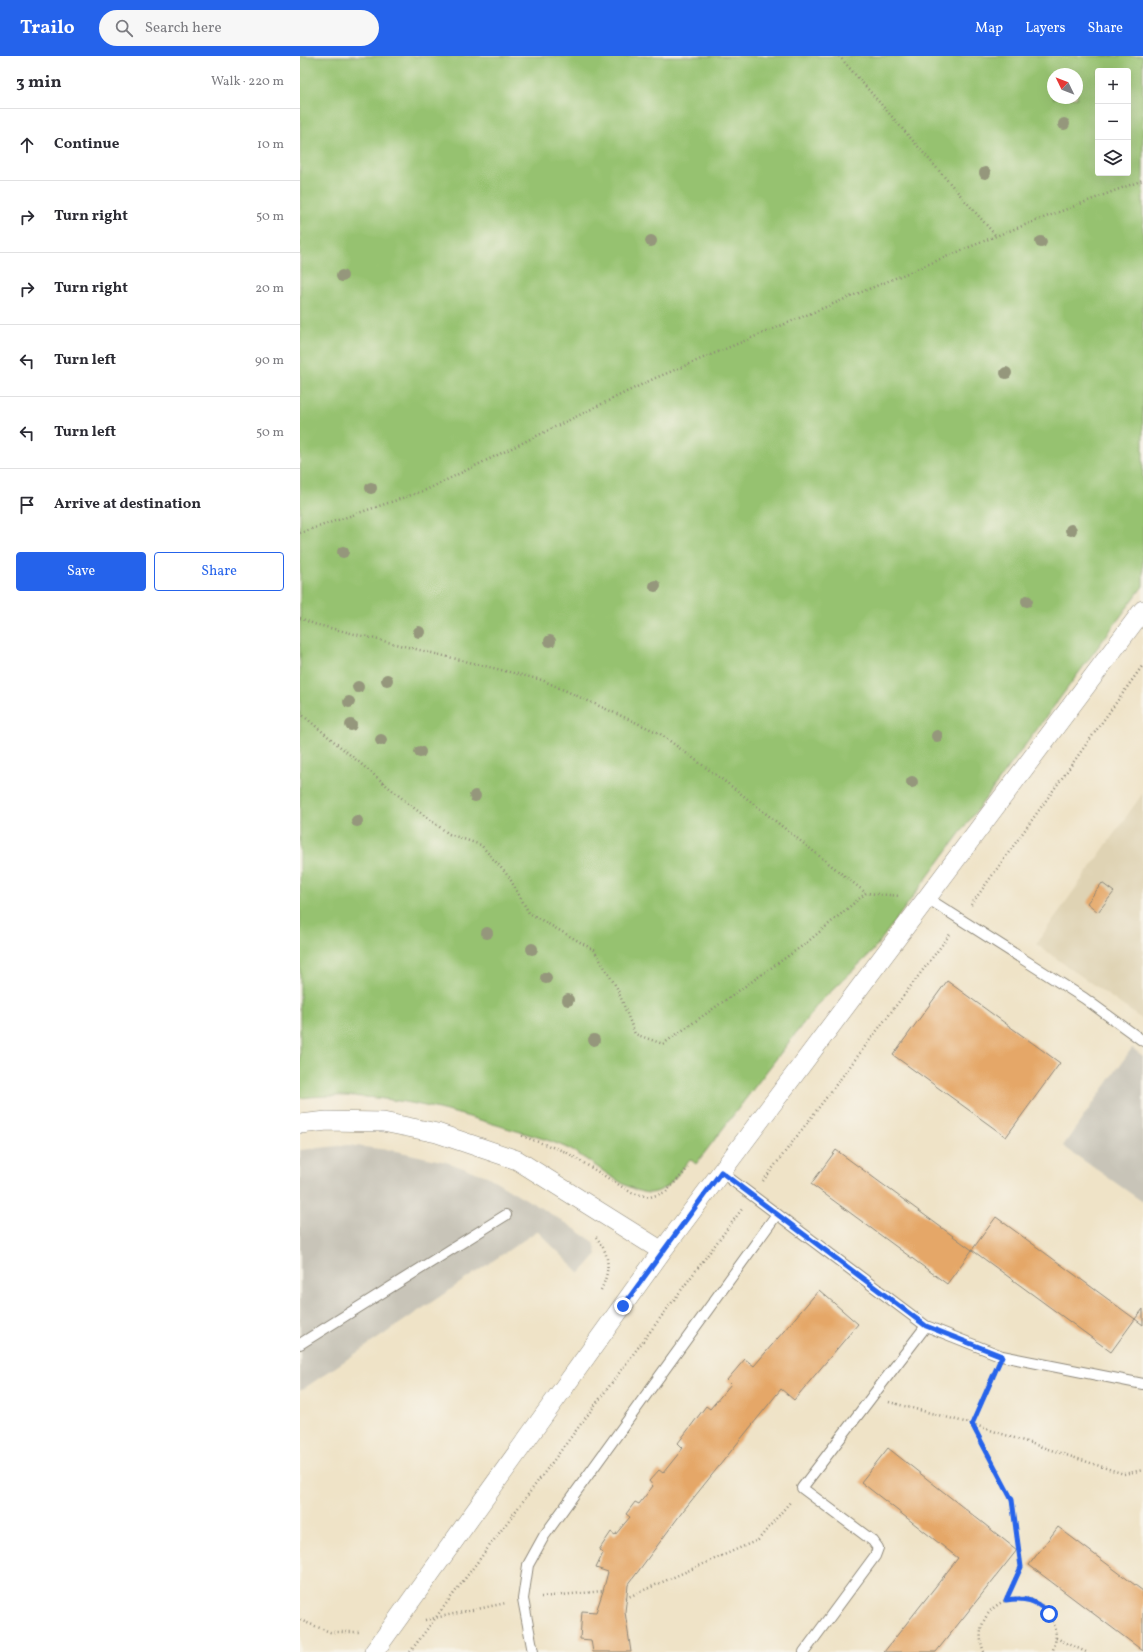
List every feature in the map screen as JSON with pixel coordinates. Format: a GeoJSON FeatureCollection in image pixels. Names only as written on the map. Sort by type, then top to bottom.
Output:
{"type":"FeatureCollection","features":[{"type":"Feature","properties":{"kind":"street"},"geometry":{"type":"LineString","coordinates":[[374,1652],[662,1251],[1143,610]]}},
{"type":"Feature","properties":{"kind":"street"},"geometry":{"type":"LineString","coordinates":[[300,1124],[327,1121],[383,1122],[437,1132],[517,1160],[662,1251]]}},
{"type":"Feature","properties":{"kind":"lane"},"geometry":{"type":"LineString","coordinates":[[928,898],[1084,998],[1143,1041]]}},
{"type":"Feature","properties":{"kind":"lane"},"geometry":{"type":"LineString","coordinates":[[721,1172],[926,1326],[1002,1356],[1143,1384]]}},
{"type":"Feature","properties":{"kind":"lane"},"geometry":{"type":"LineString","coordinates":[[533,1652],[523,1599],[528,1565],[544,1536],[777,1214]]}},
{"type":"Feature","properties":{"kind":"lane"},"geometry":{"type":"LineString","coordinates":[[300,1344],[506,1215]]}},
{"type":"Feature","properties":{"kind":"lane"},"geometry":{"type":"LineString","coordinates":[[804,1652],[875,1556],[878,1548],[873,1541],[802,1488],[926,1326]]}},
{"type":"Feature","properties":{"kind":"path"},"geometry":{"type":"LineString","coordinates":[[839,56],[996,236]]}},
{"type":"Feature","properties":{"kind":"path"},"geometry":{"type":"LineString","coordinates":[[300,534],[426,490],[654,378],[996,236],[1143,180]]}},
{"type":"Feature","properties":{"kind":"path"},"geometry":{"type":"LineString","coordinates":[[300,618],[314,624],[542,680],[659,733],[735,789],[866,893],[928,898]]}},
{"type":"Feature","properties":{"kind":"path"},"geometry":{"type":"LineString","coordinates":[[410,1652],[752,1195],[961,920],[1143,665]]}},
{"type":"Feature","properties":{"kind":"path"},"geometry":{"type":"LineString","coordinates":[[300,713],[410,805],[449,834],[480,845],[509,877],[529,913],[594,950],[617,988],[635,1034],[663,1044],[805,944],[866,893]]}},
{"type":"Feature","properties":{"kind":"path"},"geometry":{"type":"LineString","coordinates":[[590,1234],[597,1238],[606,1253],[608,1275],[601,1290]]}},
{"type":"Feature","properties":{"kind":"path"},"geometry":{"type":"LineString","coordinates":[[972,1424],[1002,1356]]}},
{"type":"Feature","properties":{"kind":"path"},"geometry":{"type":"LineString","coordinates":[[872,1397],[972,1424],[1124,1474],[1143,1470]]}},
{"type":"Feature","properties":{"kind":"path"},"geometry":{"type":"LineString","coordinates":[[972,1424],[1012,1500],[1021,1567],[1006,1600]]}},
{"type":"Feature","properties":{"kind":"path"},"geometry":{"type":"LineString","coordinates":[[626,1598],[758,1540],[802,1488]]}},
{"type":"Feature","properties":{"kind":"path"},"geometry":{"type":"LineString","coordinates":[[523,1599],[603,1591]]}},
{"type":"Feature","properties":{"kind":"path"},"geometry":{"type":"LineString","coordinates":[[984,1652],[980,1638],[981,1626],[986,1615],[995,1606],[1006,1600],[1018,1598],[1030,1600],[1041,1606],[1049,1614],[1055,1626],[1056,1638],[1052,1652]]}},
{"type":"Feature","properties":{"kind":"path"},"geometry":{"type":"LineString","coordinates":[[1056,1638],[1086,1652]]}},
{"type":"Feature","properties":{"kind":"shaded area"},"geometry":{"type":"Polygon","coordinates":[[[1143,793],[1143,1020],[1036,944],[1143,793]]]}},
{"type":"Feature","properties":{"kind":"shaded area"},"geometry":{"type":"Polygon","coordinates":[[[1132,1048],[1143,1056],[1143,1202],[1063,1146],[1132,1048]]]}},
{"type":"Feature","properties":{"kind":"shaded area"},"geometry":{"type":"Polygon","coordinates":[[[348,1145],[396,1151],[446,1162],[487,1176],[566,1223],[594,1242],[597,1254],[580,1273],[537,1231],[300,1391],[300,1150],[348,1145]]]}},
{"type":"Feature","properties":{"kind":"green space"},"geometry":{"type":"Polygon","coordinates":[[[300,56],[1143,56],[1143,586],[872,952],[818,1004],[696,1164],[690,1159],[667,1186],[655,1192],[649,1193],[629,1187],[576,1153],[559,1144],[476,1119],[426,1106],[376,1098],[326,1096],[300,1098],[300,56]]]}},
{"type":"Feature","properties":{"kind":"building"},"geometry":{"type":"Polygon","coordinates":[[[1102,883],[1114,892],[1098,912],[1087,903],[1102,883]]]}},
{"type":"Feature","properties":{"kind":"building"},"geometry":{"type":"Polygon","coordinates":[[[947,981],[1060,1063],[1006,1137],[893,1055],[947,981]]]}},
{"type":"Feature","properties":{"kind":"building"},"geometry":{"type":"Polygon","coordinates":[[[836,1150],[972,1250],[947,1284],[811,1184],[836,1150]]]}},
{"type":"Feature","properties":{"kind":"building"},"geometry":{"type":"Polygon","coordinates":[[[996,1217],[1135,1319],[1111,1352],[972,1250],[996,1217]]]}},
{"type":"Feature","properties":{"kind":"building"},"geometry":{"type":"Polygon","coordinates":[[[819,1290],[858,1324],[794,1400],[781,1389],[683,1511],[628,1585],[625,1612],[631,1652],[593,1652],[591,1640],[580,1639],[582,1611],[596,1612],[608,1572],[596,1568],[603,1553],[599,1550],[611,1532],[615,1535],[630,1517],[626,1514],[635,1502],[639,1504],[653,1486],[649,1481],[659,1470],[663,1473],[683,1448],[678,1443],[706,1406],[710,1409],[731,1384],[727,1380],[745,1359],[754,1366],[819,1290]]]}},
{"type":"Feature","properties":{"kind":"building"},"geometry":{"type":"Polygon","coordinates":[[[1143,1309],[1143,1325],[1135,1319],[1143,1309]]]}},
{"type":"Feature","properties":{"kind":"building"},"geometry":{"type":"Polygon","coordinates":[[[888,1448],[1017,1550],[936,1652],[884,1652],[958,1558],[861,1482],[888,1448]]]}},
{"type":"Feature","properties":{"kind":"building"},"geometry":{"type":"Polygon","coordinates":[[[1058,1527],[1143,1591],[1143,1651],[1029,1565],[1058,1527]]]}},
{"type":"Feature","properties":{"kind":"route"},"geometry":{"type":"LineString","coordinates":[[623,1306],[721,1172],[926,1326],[1002,1356],[972,1424],[1012,1500],[1021,1567],[1006,1600],[1018,1598],[1030,1600],[1041,1606],[1049,1614]]}}]}
